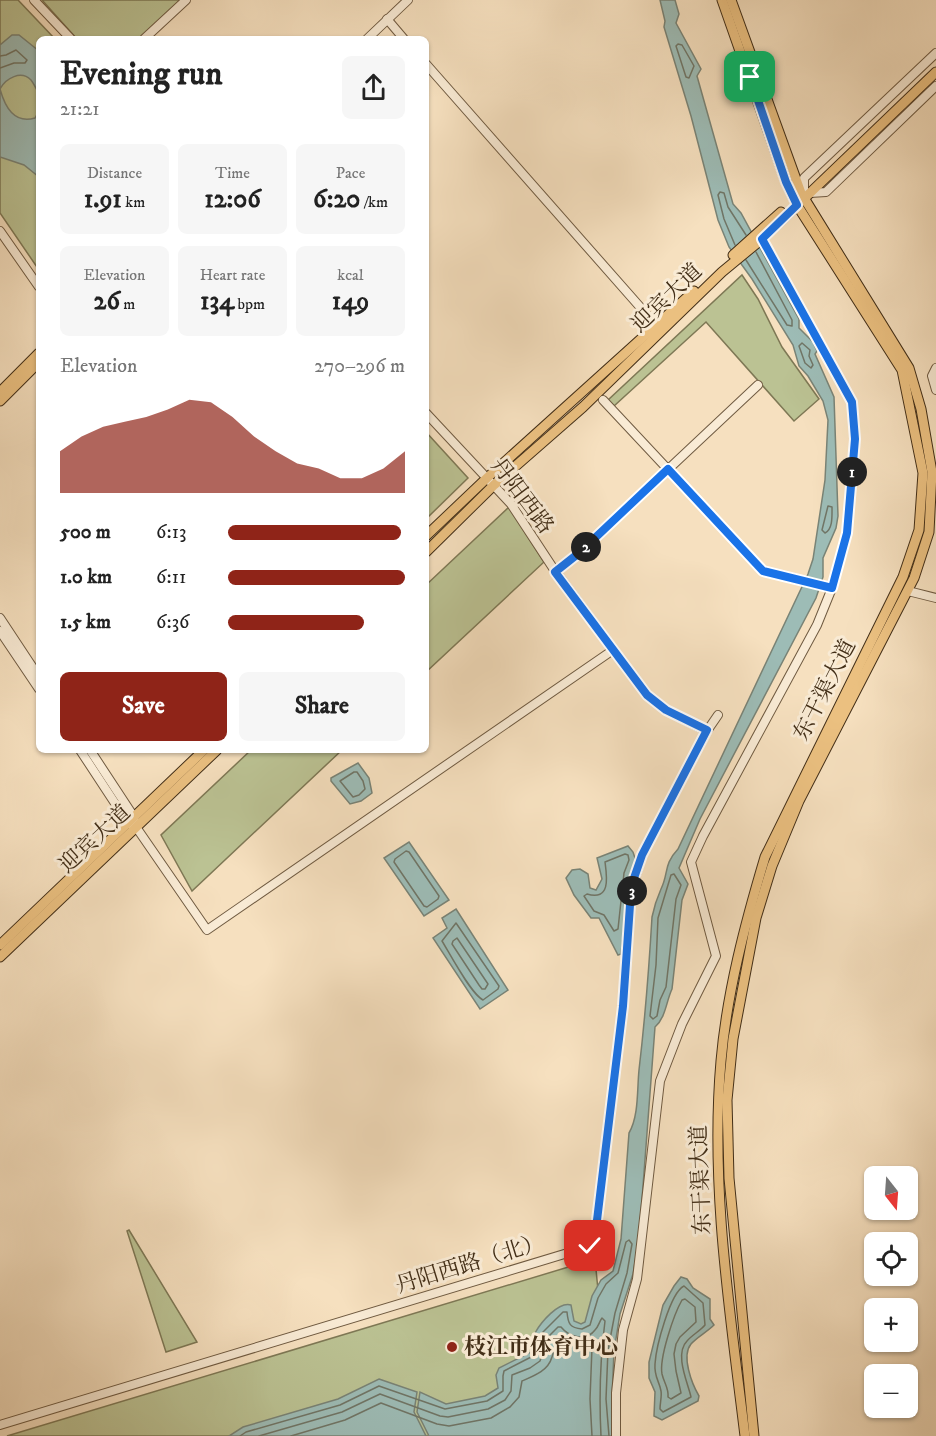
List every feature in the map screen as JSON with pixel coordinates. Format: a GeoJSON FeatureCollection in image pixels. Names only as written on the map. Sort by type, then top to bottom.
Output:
{"type":"FeatureCollection","features":[{"type":"Feature","properties":{"kind":"main road","name":"东干渠大道"},"geometry":{"type":"LineString","coordinates":[[722,0],[786,182],[802,197],[909,368],[923,420],[934,493],[929,532],[914,578],[799,801],[772,866],[756,918],[733,1039],[727,1100],[729,1178],[754,1436]]}},
{"type":"Feature","properties":{"kind":"main road","name":"东干渠大道"},"geometry":{"type":"LineString","coordinates":[[731,0],[802,197],[902,370],[923,473],[919,530],[903,577],[765,857],[750,906],[731,987],[721,1061],[718,1139],[723,1244],[745,1436]]}},
{"type":"Feature","properties":{"kind":"main road","name":"迎宾大道"},"geometry":{"type":"LineString","coordinates":[[802,197],[936,64]]}},
{"type":"Feature","properties":{"kind":"main road","name":"迎宾大道"},"geometry":{"type":"LineString","coordinates":[[429,533],[488,477],[756,240],[936,72]]}},
{"type":"Feature","properties":{"kind":"main road","name":"迎宾大道"},"geometry":{"type":"LineString","coordinates":[[429,549],[494,485],[583,406],[730,262]]}},
{"type":"Feature","properties":{"kind":"main road"},"geometry":{"type":"LineString","coordinates":[[0,392],[36,356]]}},
{"type":"Feature","properties":{"kind":"main road"},"geometry":{"type":"LineString","coordinates":[[0,401],[36,365]]}},
{"type":"Feature","properties":{"kind":"main road","name":"迎宾大道"},"geometry":{"type":"LineString","coordinates":[[0,957],[201,753]]}},
{"type":"Feature","properties":{"kind":"main road","name":"迎宾大道"},"geometry":{"type":"LineString","coordinates":[[0,945],[133,822],[214,753]]}},
{"type":"Feature","properties":{"kind":"street"},"geometry":{"type":"LineString","coordinates":[[34,0],[67,36]]}},
{"type":"Feature","properties":{"kind":"street"},"geometry":{"type":"LineString","coordinates":[[147,36],[186,0]]}},
{"type":"Feature","properties":{"kind":"street"},"geometry":{"type":"LineString","coordinates":[[370,36],[408,0]]}},
{"type":"Feature","properties":{"kind":"street"},"geometry":{"type":"LineString","coordinates":[[387,19],[402,36]]}},
{"type":"Feature","properties":{"kind":"street"},"geometry":{"type":"LineString","coordinates":[[936,53],[804,178],[802,197],[826,192],[936,86]]}},
{"type":"Feature","properties":{"kind":"street"},"geometry":{"type":"LineString","coordinates":[[429,66],[648,316]]}},
{"type":"Feature","properties":{"kind":"street"},"geometry":{"type":"LineString","coordinates":[[0,231],[36,283]]}},
{"type":"Feature","properties":{"kind":"street"},"geometry":{"type":"LineString","coordinates":[[616,1436],[616,1393],[623,1330],[637,1279],[660,1081],[682,1024],[716,956],[691,862],[818,625],[832,588],[847,533],[855,439],[852,402],[756,240]]}},
{"type":"Feature","properties":{"kind":"street"},"geometry":{"type":"LineString","coordinates":[[936,368],[932,376],[936,390]]}},
{"type":"Feature","properties":{"kind":"street"},"geometry":{"type":"LineString","coordinates":[[555,572],[579,553],[758,385]]}},
{"type":"Feature","properties":{"kind":"street"},"geometry":{"type":"LineString","coordinates":[[603,400],[763,571],[832,588]]}},
{"type":"Feature","properties":{"kind":"street","name":"丹阳西路"},"geometry":{"type":"LineString","coordinates":[[429,416],[511,504],[555,572],[647,695],[666,710],[707,730]]}},
{"type":"Feature","properties":{"kind":"street"},"geometry":{"type":"LineString","coordinates":[[923,482],[926,489],[934,493]]}},
{"type":"Feature","properties":{"kind":"street"},"geometry":{"type":"LineString","coordinates":[[908,591],[936,598]]}},
{"type":"Feature","properties":{"kind":"street"},"geometry":{"type":"LineString","coordinates":[[0,618],[36,673]]}},
{"type":"Feature","properties":{"kind":"street"},"geometry":{"type":"LineString","coordinates":[[0,631],[36,684]]}},
{"type":"Feature","properties":{"kind":"street"},"geometry":{"type":"LineString","coordinates":[[82,753],[207,930],[613,650]]}},
{"type":"Feature","properties":{"kind":"street","name":"丹阳西路（北）"},"geometry":{"type":"LineString","coordinates":[[0,1425],[594,1245],[623,1006],[633,881],[642,855],[707,730],[718,715]]}},
{"type":"Feature","properties":{"kind":"street"},"geometry":{"type":"LineString","coordinates":[[92,753],[133,822]]}},
{"type":"Feature","properties":{"kind":"green space"},"geometry":{"type":"Polygon","coordinates":[[[0,0],[18,0],[52,36],[36,36],[36,266],[0,213],[0,0]]]}},
{"type":"Feature","properties":{"kind":"green space"},"geometry":{"type":"Polygon","coordinates":[[[42,0],[181,0],[143,36],[74,36],[42,0]]]}},
{"type":"Feature","properties":{"kind":"green space"},"geometry":{"type":"Polygon","coordinates":[[[742,275],[758,299],[782,347],[819,399],[794,421],[706,322],[614,406],[608,400],[742,275]]]}},
{"type":"Feature","properties":{"kind":"green space"},"geometry":{"type":"Polygon","coordinates":[[[429,435],[468,478],[429,516],[429,435]]]}},
{"type":"Feature","properties":{"kind":"green space"},"geometry":{"type":"Polygon","coordinates":[[[509,507],[544,562],[429,669],[429,582],[509,507]]]}},
{"type":"Feature","properties":{"kind":"green space"},"geometry":{"type":"Polygon","coordinates":[[[248,753],[339,753],[192,891],[161,835],[248,753]]]}},
{"type":"Feature","properties":{"kind":"green space"},"geometry":{"type":"Polygon","coordinates":[[[129,1230],[197,1342],[166,1352],[127,1231],[129,1230]]]}},
{"type":"Feature","properties":{"kind":"green space","name":"枝江市体育中心"},"geometry":{"type":"Polygon","coordinates":[[[595,1259],[612,1436],[7,1436],[595,1259]]]}},
{"type":"Feature","properties":{"kind":"water"},"geometry":{"type":"Polygon","coordinates":[[[660,0],[675,0],[679,14],[676,23],[701,69],[697,76],[733,204],[741,213],[799,319],[799,328],[813,342],[817,351],[815,354],[834,397],[838,516],[836,528],[823,558],[823,577],[816,598],[700,819],[679,868],[688,884],[682,900],[672,989],[664,1014],[655,1027],[639,1239],[633,1274],[620,1314],[614,1351],[612,1399],[614,1436],[429,1436],[417,1412],[420,1392],[446,1404],[485,1396],[498,1388],[496,1375],[499,1368],[531,1352],[535,1333],[541,1323],[556,1309],[571,1305],[574,1321],[581,1324],[585,1322],[592,1296],[601,1280],[613,1271],[621,1239],[629,1133],[637,1102],[652,917],[655,906],[668,864],[678,849],[813,559],[825,480],[828,420],[823,401],[799,366],[793,345],[729,247],[718,220],[691,116],[664,27],[665,21],[660,0]]]}},
{"type":"Feature","properties":{"kind":"water"},"geometry":{"type":"Polygon","coordinates":[[[12,35],[19,35],[36,49],[36,89],[31,80],[23,76],[14,77],[0,89],[0,45],[12,35]]]}},
{"type":"Feature","properties":{"kind":"water"},"geometry":{"type":"Polygon","coordinates":[[[0,89],[8,108],[16,116],[21,119],[36,116],[36,175],[24,165],[0,157],[0,89]]]}},
{"type":"Feature","properties":{"kind":"water"},"geometry":{"type":"Polygon","coordinates":[[[358,763],[369,778],[372,793],[361,801],[350,804],[331,778],[358,763]]]}},
{"type":"Feature","properties":{"kind":"water"},"geometry":{"type":"Polygon","coordinates":[[[409,842],[449,900],[424,916],[384,858],[409,842]]]}},
{"type":"Feature","properties":{"kind":"water"},"geometry":{"type":"Polygon","coordinates":[[[628,846],[636,861],[630,874],[621,954],[618,955],[599,918],[591,918],[574,895],[566,878],[572,870],[580,869],[588,874],[590,888],[596,890],[602,879],[597,858],[628,846]]]}},
{"type":"Feature","properties":{"kind":"water"},"geometry":{"type":"Polygon","coordinates":[[[456,909],[508,990],[480,1009],[433,938],[447,928],[442,918],[456,909]]]}},
{"type":"Feature","properties":{"kind":"water"},"geometry":{"type":"Polygon","coordinates":[[[681,1277],[687,1279],[693,1288],[710,1299],[710,1319],[714,1325],[693,1341],[688,1349],[687,1363],[699,1396],[698,1401],[662,1420],[654,1416],[655,1392],[649,1378],[649,1362],[663,1305],[681,1277]]]}},
{"type":"Feature","properties":{"kind":"water"},"geometry":{"type":"Polygon","coordinates":[[[379,1379],[417,1392],[414,1412],[426,1436],[229,1436],[243,1427],[338,1399],[379,1379]]]}},
{"type":"Feature","properties":{"kind":"place","name":"枝江市体育中心"},"geometry":{"type":"Point","coordinates":[452,1347]}},
{"type":"Feature","properties":{"kind":"route"},"geometry":{"type":"LineString","coordinates":[[590,1246],[594,1245],[604,1169],[623,1006],[633,881],[642,855],[707,730],[666,710],[647,695],[555,572],[579,553],[668,469],[763,571],[832,588],[847,533],[855,439],[852,402],[762,239],[797,205],[786,182],[750,77]]}}]}
